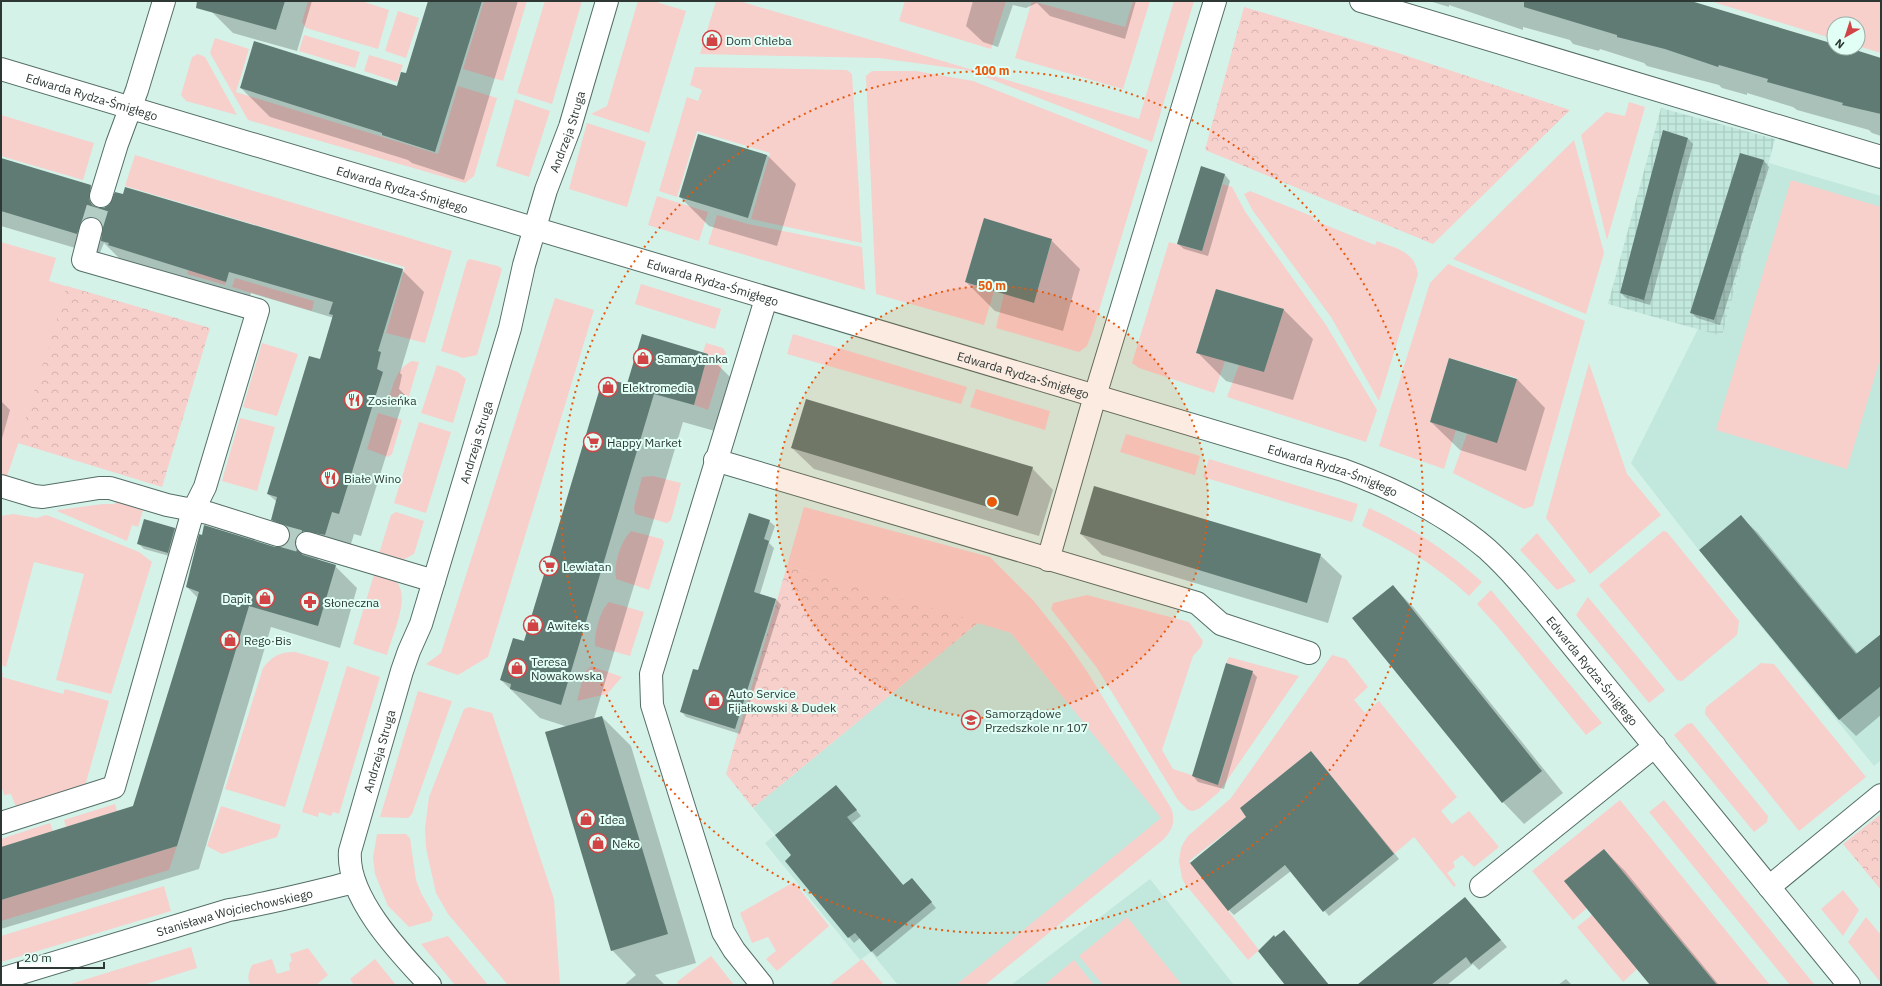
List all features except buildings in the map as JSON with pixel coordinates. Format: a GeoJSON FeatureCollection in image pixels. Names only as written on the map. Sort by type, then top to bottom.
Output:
{"type":"FeatureCollection","features":[{"type":"Feature","properties":{"kind":"street"},"geometry":{"type":"LineString","coordinates":[[101,196],[117,144],[131,108],[164,1]]}},
{"type":"Feature","properties":{"kind":"street","name":"Andrzeja Struga"},"geometry":{"type":"LineString","coordinates":[[430,985],[400,953],[380,926],[354,882],[349,860],[352,840],[402,671],[421,624],[434,582],[510,328],[524,265],[535,228],[552,173],[570,127],[607,1]]}},
{"type":"Feature","properties":{"kind":"street"},"geometry":{"type":"LineString","coordinates":[[1048,560],[1095,396],[1215,1]]}},
{"type":"Feature","properties":{"kind":"street"},"geometry":{"type":"LineString","coordinates":[[1361,1],[1881,156]]}},
{"type":"Feature","properties":{"kind":"street","name":"Edwarda Rydza-Śmigłego"},"geometry":{"type":"LineString","coordinates":[[1,69],[535,228],[766,299],[1343,470],[1383,485],[1440,515],[1487,550],[1513,575],[1850,985]]}},
{"type":"Feature","properties":{"kind":"street"},"geometry":{"type":"LineString","coordinates":[[1,823],[114,787],[193,511],[205,487],[258,310],[83,260],[91,229]]}},
{"type":"Feature","properties":{"kind":"street"},"geometry":{"type":"LineString","coordinates":[[762,985],[734,950],[723,932],[652,705],[650,694],[650,674],[766,299]]}},
{"type":"Feature","properties":{"kind":"street"},"geometry":{"type":"LineString","coordinates":[[715,460],[1197,604],[1221,624],[1309,652]]}},
{"type":"Feature","properties":{"kind":"street"},"geometry":{"type":"LineString","coordinates":[[1,486],[34,496],[110,488],[193,511],[208,513],[278,535]]}},
{"type":"Feature","properties":{"kind":"street"},"geometry":{"type":"LineString","coordinates":[[307,543],[434,582]]}},
{"type":"Feature","properties":{"kind":"street"},"geometry":{"type":"LineString","coordinates":[[1481,886],[1655,746]]}},
{"type":"Feature","properties":{"kind":"street"},"geometry":{"type":"LineString","coordinates":[[1769,887],[1881,795]]}},
{"type":"Feature","properties":{"kind":"street","name":"Stanisława Wojciechowskiego"},"geometry":{"type":"LineString","coordinates":[[1,979],[229,910],[258,905],[354,882]]}},
{"type":"Feature","properties":{"kind":"shaded area"},"geometry":{"type":"Polygon","coordinates":[[[1661,108],[1775,139],[1722,336],[1608,304],[1661,108]]]}},
{"type":"Feature","properties":{"kind":"shaded area"},"geometry":{"type":"Polygon","coordinates":[[[1769,163],[1881,196],[1881,760],[1874,766],[1698,549],[1631,463],[1698,329],[1722,336],[1769,163]]]}},
{"type":"Feature","properties":{"kind":"shaded area","name":"Samorządowe Przedszkole nr 107"},"geometry":{"type":"Polygon","coordinates":[[[979,622],[1011,633],[1162,818],[956,985],[898,985],[871,952],[860,960],[765,843],[775,835],[753,808],[979,622]]]}},
{"type":"Feature","properties":{"kind":"shaded area"},"geometry":{"type":"Polygon","coordinates":[[[1150,879],[1234,985],[1011,985],[1150,879]]]}},
{"type":"Feature","properties":{"kind":"green space"},"geometry":{"type":"Polygon","coordinates":[[[308,1],[361,1],[389,10],[378,49],[306,28],[302,22],[308,1]]]}},
{"type":"Feature","properties":{"kind":"green space"},"geometry":{"type":"Polygon","coordinates":[[[484,1],[527,1],[503,81],[463,69],[484,1]]]}},
{"type":"Feature","properties":{"kind":"green space"},"geometry":{"type":"Polygon","coordinates":[[[545,1],[582,1],[552,104],[517,93],[545,1]]]}},
{"type":"Feature","properties":{"kind":"green space"},"geometry":{"type":"Polygon","coordinates":[[[638,1],[653,1],[686,11],[649,133],[591,114],[607,106],[638,1]]]}},
{"type":"Feature","properties":{"kind":"green space"},"geometry":{"type":"Polygon","coordinates":[[[716,1],[739,1],[1139,119],[1174,1],[1194,1],[1152,142],[967,70],[879,58],[700,54],[716,1]]]}},
{"type":"Feature","properties":{"kind":"green space"},"geometry":{"type":"Polygon","coordinates":[[[905,1],[1006,1],[991,49],[899,21],[905,1]]]}},
{"type":"Feature","properties":{"kind":"green space"},"geometry":{"type":"Polygon","coordinates":[[[1032,1],[1125,27],[1133,1],[1150,1],[1123,89],[1015,58],[1032,1]]]}},
{"type":"Feature","properties":{"kind":"green space"},"geometry":{"type":"Polygon","coordinates":[[[1710,1],[1881,1],[1881,53],[1866,48],[1866,16],[1826,16],[1826,37],[1710,1]]]}},
{"type":"Feature","properties":{"kind":"green space"},"geometry":{"type":"Polygon","coordinates":[[[1244,7],[1398,53],[1570,110],[1433,244],[1205,150],[1244,7]]]}},
{"type":"Feature","properties":{"kind":"green space"},"geometry":{"type":"Polygon","coordinates":[[[398,11],[419,18],[406,58],[385,51],[398,11]]]}},
{"type":"Feature","properties":{"kind":"green space"},"geometry":{"type":"Polygon","coordinates":[[[304,35],[360,52],[355,68],[299,51],[304,35]]]}},
{"type":"Feature","properties":{"kind":"green space"},"geometry":{"type":"Polygon","coordinates":[[[215,38],[249,49],[236,92],[438,154],[458,86],[497,98],[474,176],[465,183],[248,120],[210,53],[215,38]]]}},
{"type":"Feature","properties":{"kind":"green space"},"geometry":{"type":"Polygon","coordinates":[[[198,54],[205,57],[237,115],[186,101],[181,95],[192,57],[198,54]]]}},
{"type":"Feature","properties":{"kind":"green space"},"geometry":{"type":"Polygon","coordinates":[[[369,55],[403,65],[397,82],[364,71],[369,55]]]}},
{"type":"Feature","properties":{"kind":"green space"},"geometry":{"type":"Polygon","coordinates":[[[695,67],[847,70],[852,74],[862,243],[751,219],[770,153],[697,131],[677,197],[659,191],[687,97],[698,101],[702,90],[690,85],[695,67]]]}},
{"type":"Feature","properties":{"kind":"green space"},"geometry":{"type":"Polygon","coordinates":[[[872,71],[916,71],[973,81],[1148,150],[1087,346],[1079,352],[996,328],[1004,294],[1034,303],[1052,240],[984,218],[965,282],[994,291],[984,325],[876,294],[866,76],[872,71]]]}},
{"type":"Feature","properties":{"kind":"green space"},"geometry":{"type":"Polygon","coordinates":[[[515,99],[550,111],[529,177],[496,166],[515,99]]]}},
{"type":"Feature","properties":{"kind":"green space"},"geometry":{"type":"Polygon","coordinates":[[[1629,102],[1645,107],[1607,240],[1581,135],[1606,112],[1625,116],[1629,102]]]}},
{"type":"Feature","properties":{"kind":"green space"},"geometry":{"type":"Polygon","coordinates":[[[1,115],[94,143],[83,180],[1,156],[1,115]]]}},
{"type":"Feature","properties":{"kind":"green space"},"geometry":{"type":"Polygon","coordinates":[[[587,123],[646,142],[627,207],[569,189],[587,123]]]}},
{"type":"Feature","properties":{"kind":"green space"},"geometry":{"type":"Polygon","coordinates":[[[1574,140],[1604,253],[1586,314],[1453,259],[1574,140]]]}},
{"type":"Feature","properties":{"kind":"green space"},"geometry":{"type":"Polygon","coordinates":[[[135,155],[452,251],[425,343],[386,333],[405,267],[347,251],[345,256],[332,252],[333,248],[125,186],[135,155]]]}},
{"type":"Feature","properties":{"kind":"green space"},"geometry":{"type":"Polygon","coordinates":[[[1791,180],[1881,207],[1881,356],[1847,469],[1716,430],[1791,180]]]}},
{"type":"Feature","properties":{"kind":"green space"},"geometry":{"type":"Polygon","coordinates":[[[1223,184],[1232,187],[1246,213],[1326,325],[1377,410],[1366,442],[1227,397],[1239,365],[1264,372],[1284,309],[1216,289],[1196,352],[1225,361],[1214,393],[1139,368],[1132,363],[1169,242],[1202,251],[1223,184]]]}},
{"type":"Feature","properties":{"kind":"green space"},"geometry":{"type":"Polygon","coordinates":[[[1250,191],[1314,217],[1313,220],[1375,245],[1377,241],[1397,249],[1408,255],[1413,260],[1418,274],[1379,401],[1331,317],[1253,211],[1244,194],[1250,191]]]}},
{"type":"Feature","properties":{"kind":"green space"},"geometry":{"type":"Polygon","coordinates":[[[657,196],[708,212],[699,241],[648,225],[657,196]]]}},
{"type":"Feature","properties":{"kind":"green space"},"geometry":{"type":"Polygon","coordinates":[[[717,215],[748,224],[862,247],[865,290],[708,244],[717,215]]]}},
{"type":"Feature","properties":{"kind":"green space"},"geometry":{"type":"Polygon","coordinates":[[[1,242],[56,258],[49,281],[81,291],[18,444],[7,476],[1,474],[1,242]]]}},
{"type":"Feature","properties":{"kind":"green space"},"geometry":{"type":"Polygon","coordinates":[[[470,259],[498,266],[502,269],[477,355],[463,358],[441,351],[467,261],[470,259]]]}},
{"type":"Feature","properties":{"kind":"green space"},"geometry":{"type":"Polygon","coordinates":[[[190,264],[228,276],[225,285],[187,274],[190,264]]]}},
{"type":"Feature","properties":{"kind":"green space"},"geometry":{"type":"Polygon","coordinates":[[[1448,264],[1585,321],[1533,506],[1524,509],[1453,473],[1467,434],[1497,442],[1517,378],[1449,358],[1430,422],[1456,430],[1444,469],[1379,446],[1430,283],[1448,264]]]}},
{"type":"Feature","properties":{"kind":"green space"},"geometry":{"type":"Polygon","coordinates":[[[235,278],[314,301],[312,311],[232,287],[235,278]]]}},
{"type":"Feature","properties":{"kind":"green space"},"geometry":{"type":"Polygon","coordinates":[[[641,284],[721,309],[715,329],[635,304],[641,284]]]}},
{"type":"Feature","properties":{"kind":"green space"},"geometry":{"type":"Polygon","coordinates":[[[67,286],[210,328],[162,487],[18,443],[67,286]]]}},
{"type":"Feature","properties":{"kind":"green space"},"geometry":{"type":"Polygon","coordinates":[[[555,298],[594,310],[488,657],[458,675],[426,664],[441,653],[555,298]]]}},
{"type":"Feature","properties":{"kind":"green space"},"geometry":{"type":"Polygon","coordinates":[[[793,334],[967,387],[961,404],[787,354],[793,334]]]}},
{"type":"Feature","properties":{"kind":"green space"},"geometry":{"type":"Polygon","coordinates":[[[262,343],[298,354],[277,416],[243,407],[262,343]]]}},
{"type":"Feature","properties":{"kind":"green space"},"geometry":{"type":"Polygon","coordinates":[[[706,343],[723,348],[726,353],[708,410],[694,405],[708,354],[703,352],[706,343]]]}},
{"type":"Feature","properties":{"kind":"green space"},"geometry":{"type":"Polygon","coordinates":[[[412,361],[419,362],[408,399],[402,402],[389,398],[399,372],[412,361]]]}},
{"type":"Feature","properties":{"kind":"green space"},"geometry":{"type":"Polygon","coordinates":[[[1589,363],[1627,474],[1661,515],[1590,574],[1546,518],[1589,363]]]}},
{"type":"Feature","properties":{"kind":"green space"},"geometry":{"type":"Polygon","coordinates":[[[437,365],[458,372],[466,379],[453,423],[421,413],[437,365]]]}},
{"type":"Feature","properties":{"kind":"green space"},"geometry":{"type":"Polygon","coordinates":[[[976,389],[1050,411],[1045,430],[970,407],[976,389]]]}},
{"type":"Feature","properties":{"kind":"green space"},"geometry":{"type":"Polygon","coordinates":[[[378,413],[402,420],[392,454],[388,457],[367,449],[378,413]]]}},
{"type":"Feature","properties":{"kind":"green space"},"geometry":{"type":"Polygon","coordinates":[[[240,418],[275,427],[257,491],[222,481],[240,418]]]}},
{"type":"Feature","properties":{"kind":"green space"},"geometry":{"type":"Polygon","coordinates":[[[419,422],[451,432],[426,513],[394,503],[419,422]]]}},
{"type":"Feature","properties":{"kind":"green space"},"geometry":{"type":"Polygon","coordinates":[[[1126,434],[1200,456],[1195,475],[1120,452],[1126,434]]]}},
{"type":"Feature","properties":{"kind":"green space"},"geometry":{"type":"Polygon","coordinates":[[[1209,459],[1358,504],[1352,522],[1203,477],[1209,459]]]}},
{"type":"Feature","properties":{"kind":"green space"},"geometry":{"type":"Polygon","coordinates":[[[653,476],[681,483],[671,520],[667,523],[635,514],[634,507],[642,477],[653,476]]]}},
{"type":"Feature","properties":{"kind":"green space"},"geometry":{"type":"Polygon","coordinates":[[[115,501],[143,510],[138,527],[132,525],[127,541],[57,511],[103,504],[115,504],[115,501]]]}},
{"type":"Feature","properties":{"kind":"green space"},"geometry":{"type":"Polygon","coordinates":[[[804,507],[990,557],[1033,600],[1068,644],[1088,673],[1173,813],[1173,825],[1170,832],[1164,839],[985,985],[956,985],[1161,818],[1011,633],[787,566],[804,507]]]}},
{"type":"Feature","properties":{"kind":"green space"},"geometry":{"type":"Polygon","coordinates":[[[1369,508],[1400,523],[1428,540],[1456,560],[1482,582],[1469,596],[1457,585],[1418,556],[1391,540],[1362,526],[1369,508]]]}},
{"type":"Feature","properties":{"kind":"green space"},"geometry":{"type":"Polygon","coordinates":[[[396,512],[424,521],[414,554],[403,560],[378,557],[391,515],[396,512]]]}},
{"type":"Feature","properties":{"kind":"green space"},"geometry":{"type":"Polygon","coordinates":[[[13,514],[37,518],[46,515],[52,517],[139,552],[152,562],[111,694],[56,680],[84,574],[34,562],[6,667],[1,665],[1,516],[13,514]]]}},
{"type":"Feature","properties":{"kind":"green space"},"geometry":{"type":"Polygon","coordinates":[[[631,531],[662,539],[664,543],[649,590],[616,579],[615,573],[617,560],[621,547],[627,535],[631,531]]]}},
{"type":"Feature","properties":{"kind":"green space"},"geometry":{"type":"Polygon","coordinates":[[[1663,531],[1667,532],[1739,621],[1737,635],[1682,681],[1677,680],[1599,585],[1663,531]]]}},
{"type":"Feature","properties":{"kind":"green space"},"geometry":{"type":"Polygon","coordinates":[[[1537,533],[1576,581],[1557,590],[1520,550],[1537,533]]]}},
{"type":"Feature","properties":{"kind":"green space"},"geometry":{"type":"Polygon","coordinates":[[[787,566],[979,622],[753,808],[726,774],[787,566]]]}},
{"type":"Feature","properties":{"kind":"green space"},"geometry":{"type":"Polygon","coordinates":[[[375,571],[393,578],[400,587],[402,596],[399,616],[387,655],[353,644],[375,571]]]}},
{"type":"Feature","properties":{"kind":"green space"},"geometry":{"type":"Polygon","coordinates":[[[1491,590],[1602,723],[1586,735],[1498,627],[1477,604],[1491,590]]]}},
{"type":"Feature","properties":{"kind":"green space"},"geometry":{"type":"Polygon","coordinates":[[[1087,595],[1189,622],[1203,641],[1201,647],[1193,656],[1162,750],[1173,769],[1219,784],[1252,671],[1226,663],[1229,657],[1299,676],[1219,792],[1200,808],[1193,811],[1188,810],[1178,800],[1097,668],[1051,609],[1053,603],[1087,595]]]}},
{"type":"Feature","properties":{"kind":"green space"},"geometry":{"type":"Polygon","coordinates":[[[1588,597],[1665,690],[1649,703],[1576,615],[1588,597]]]}},
{"type":"Feature","properties":{"kind":"green space"},"geometry":{"type":"Polygon","coordinates":[[[609,602],[644,612],[630,656],[595,646],[598,622],[609,602]]]}},
{"type":"Feature","properties":{"kind":"green space"},"geometry":{"type":"Polygon","coordinates":[[[295,652],[329,662],[285,807],[225,789],[263,668],[270,660],[281,654],[295,652]]]}},
{"type":"Feature","properties":{"kind":"green space"},"geometry":{"type":"Polygon","coordinates":[[[1332,655],[1346,659],[1368,687],[1354,700],[1365,713],[1379,701],[1457,797],[1441,811],[1452,824],[1469,811],[1499,847],[1474,867],[1462,855],[1453,862],[1455,867],[1447,873],[1456,885],[1454,887],[1414,837],[1394,854],[1311,751],[1240,808],[1246,817],[1189,861],[1259,950],[1248,960],[1185,884],[1182,878],[1179,861],[1181,848],[1188,836],[1231,798],[1332,655]]]}},
{"type":"Feature","properties":{"kind":"green space"},"geometry":{"type":"Polygon","coordinates":[[[1761,663],[1774,664],[1866,777],[1799,831],[1705,714],[1706,707],[1761,663]]]}},
{"type":"Feature","properties":{"kind":"green space"},"geometry":{"type":"Polygon","coordinates":[[[347,666],[380,677],[339,814],[333,812],[331,816],[319,812],[318,817],[302,812],[347,666]]]}},
{"type":"Feature","properties":{"kind":"green space"},"geometry":{"type":"Polygon","coordinates":[[[591,666],[622,677],[607,694],[577,701],[584,673],[591,666]]]}},
{"type":"Feature","properties":{"kind":"green space"},"geometry":{"type":"Polygon","coordinates":[[[1,673],[3,673],[2,677],[63,694],[65,689],[109,701],[85,786],[16,807],[11,794],[4,795],[1,785],[1,673]]]}},
{"type":"Feature","properties":{"kind":"green space"},"geometry":{"type":"Polygon","coordinates":[[[418,691],[452,701],[412,814],[408,818],[380,817],[418,691]]]}},
{"type":"Feature","properties":{"kind":"green space"},"geometry":{"type":"Polygon","coordinates":[[[469,707],[492,713],[554,899],[560,985],[508,985],[448,914],[436,893],[426,848],[425,828],[429,797],[464,709],[469,707]]]}},
{"type":"Feature","properties":{"kind":"green space"},"geometry":{"type":"Polygon","coordinates":[[[1692,723],[1768,816],[1767,822],[1754,832],[1674,735],[1687,724],[1692,723]]]}},
{"type":"Feature","properties":{"kind":"green space"},"geometry":{"type":"Polygon","coordinates":[[[1620,800],[1770,985],[1717,985],[1604,849],[1565,881],[1587,908],[1573,920],[1532,871],[1620,800]]]}},
{"type":"Feature","properties":{"kind":"green space"},"geometry":{"type":"Polygon","coordinates":[[[1664,800],[1814,984],[1813,985],[1790,985],[1649,812],[1664,800]]]}},
{"type":"Feature","properties":{"kind":"green space"},"geometry":{"type":"Polygon","coordinates":[[[115,804],[117,811],[66,827],[64,820],[115,804]]]}},
{"type":"Feature","properties":{"kind":"green space"},"geometry":{"type":"Polygon","coordinates":[[[221,806],[281,825],[277,837],[222,854],[207,846],[221,806]]]}},
{"type":"Feature","properties":{"kind":"green space"},"geometry":{"type":"Polygon","coordinates":[[[1881,814],[1881,890],[1843,844],[1881,814]]]}},
{"type":"Feature","properties":{"kind":"green space"},"geometry":{"type":"Polygon","coordinates":[[[50,823],[53,831],[2,847],[1,839],[50,823]]]}},
{"type":"Feature","properties":{"kind":"green space"},"geometry":{"type":"Polygon","coordinates":[[[377,834],[406,834],[410,838],[416,880],[421,893],[433,914],[431,921],[409,927],[388,906],[375,874],[373,858],[377,834]]]}},
{"type":"Feature","properties":{"kind":"green space"},"geometry":{"type":"Polygon","coordinates":[[[177,846],[169,870],[1,921],[1,900],[177,846]]]}},
{"type":"Feature","properties":{"kind":"green space"},"geometry":{"type":"Polygon","coordinates":[[[794,882],[829,926],[777,971],[766,959],[776,951],[768,937],[752,943],[740,913],[794,882]]]}},
{"type":"Feature","properties":{"kind":"green space"},"geometry":{"type":"Polygon","coordinates":[[[164,886],[171,911],[1,962],[1,936],[164,886]]]}},
{"type":"Feature","properties":{"kind":"green space"},"geometry":{"type":"Polygon","coordinates":[[[1843,890],[1859,910],[1843,936],[1821,909],[1843,890]]]}},
{"type":"Feature","properties":{"kind":"green space"},"geometry":{"type":"Polygon","coordinates":[[[1592,915],[1637,969],[1623,982],[1577,927],[1592,915]]]}},
{"type":"Feature","properties":{"kind":"green space"},"geometry":{"type":"Polygon","coordinates":[[[1127,917],[1182,985],[1103,985],[1079,956],[1127,917]]]}},
{"type":"Feature","properties":{"kind":"green space"},"geometry":{"type":"Polygon","coordinates":[[[1866,917],[1881,935],[1881,983],[1848,942],[1866,917]]]}},
{"type":"Feature","properties":{"kind":"green space"},"geometry":{"type":"Polygon","coordinates":[[[448,936],[488,985],[455,985],[421,944],[448,936]]]}},
{"type":"Feature","properties":{"kind":"green space"},"geometry":{"type":"Polygon","coordinates":[[[191,947],[197,968],[143,985],[67,985],[191,947]]]}},
{"type":"Feature","properties":{"kind":"green space"},"geometry":{"type":"Polygon","coordinates":[[[308,948],[328,975],[316,985],[251,985],[249,982],[248,977],[252,965],[272,959],[277,974],[290,970],[289,963],[292,961],[290,954],[308,948]]]}},
{"type":"Feature","properties":{"kind":"green space"},"geometry":{"type":"Polygon","coordinates":[[[711,956],[734,985],[677,985],[678,981],[711,956]]]}},
{"type":"Feature","properties":{"kind":"green space"},"geometry":{"type":"Polygon","coordinates":[[[375,959],[396,985],[354,985],[350,979],[375,959]]]}},
{"type":"Feature","properties":{"kind":"green space"},"geometry":{"type":"Polygon","coordinates":[[[862,959],[884,985],[829,985],[862,959]]]}},
{"type":"Feature","properties":{"kind":"green space"},"geometry":{"type":"Polygon","coordinates":[[[1074,960],[1094,985],[1044,985],[1074,960]]]}},
{"type":"Feature","properties":{"kind":"tunnel"},"geometry":{"type":"LineString","coordinates":[[91,229],[101,196]]}},
{"type":"Feature","properties":{"kind":"tunnel"},"geometry":{"type":"LineString","coordinates":[[278,535],[307,543]]}},
{"type":"Feature","properties":{"kind":"place","name":"Dom Chleba"},"geometry":{"type":"Point","coordinates":[712,40]}},
{"type":"Feature","properties":{"kind":"place","name":"Samarytanka"},"geometry":{"type":"Point","coordinates":[643,358]}},
{"type":"Feature","properties":{"kind":"place","name":"Elektromedia"},"geometry":{"type":"Point","coordinates":[608,387]}},
{"type":"Feature","properties":{"kind":"place","name":"Zosieńka"},"geometry":{"type":"Point","coordinates":[354,400]}},
{"type":"Feature","properties":{"kind":"place","name":"Happy Market"},"geometry":{"type":"Point","coordinates":[593,442]}},
{"type":"Feature","properties":{"kind":"place","name":"Białe Wino"},"geometry":{"type":"Point","coordinates":[330,478]}},
{"type":"Feature","properties":{"kind":"place","name":"Lewiatan"},"geometry":{"type":"Point","coordinates":[549,566]}},
{"type":"Feature","properties":{"kind":"place","name":"Dapit"},"geometry":{"type":"Point","coordinates":[265,598]}},
{"type":"Feature","properties":{"kind":"place","name":"Słoneczna"},"geometry":{"type":"Point","coordinates":[310,602]}},
{"type":"Feature","properties":{"kind":"place","name":"Awiteks"},"geometry":{"type":"Point","coordinates":[533,625]}},
{"type":"Feature","properties":{"kind":"place","name":"Rego·Bis"},"geometry":{"type":"Point","coordinates":[230,640]}},
{"type":"Feature","properties":{"kind":"place","name":"Teresa Nowakowska"},"geometry":{"type":"Point","coordinates":[517,668]}},
{"type":"Feature","properties":{"kind":"place","name":"Auto Service Fijałkowski & Dudek"},"geometry":{"type":"Point","coordinates":[714,700]}},
{"type":"Feature","properties":{"kind":"place","name":"Samorządowe Przedszkole nr 107"},"geometry":{"type":"Point","coordinates":[971,720]}},
{"type":"Feature","properties":{"kind":"place","name":"Idea"},"geometry":{"type":"Point","coordinates":[586,819]}},
{"type":"Feature","properties":{"kind":"place","name":"Neko"},"geometry":{"type":"Point","coordinates":[598,843]}}]}
